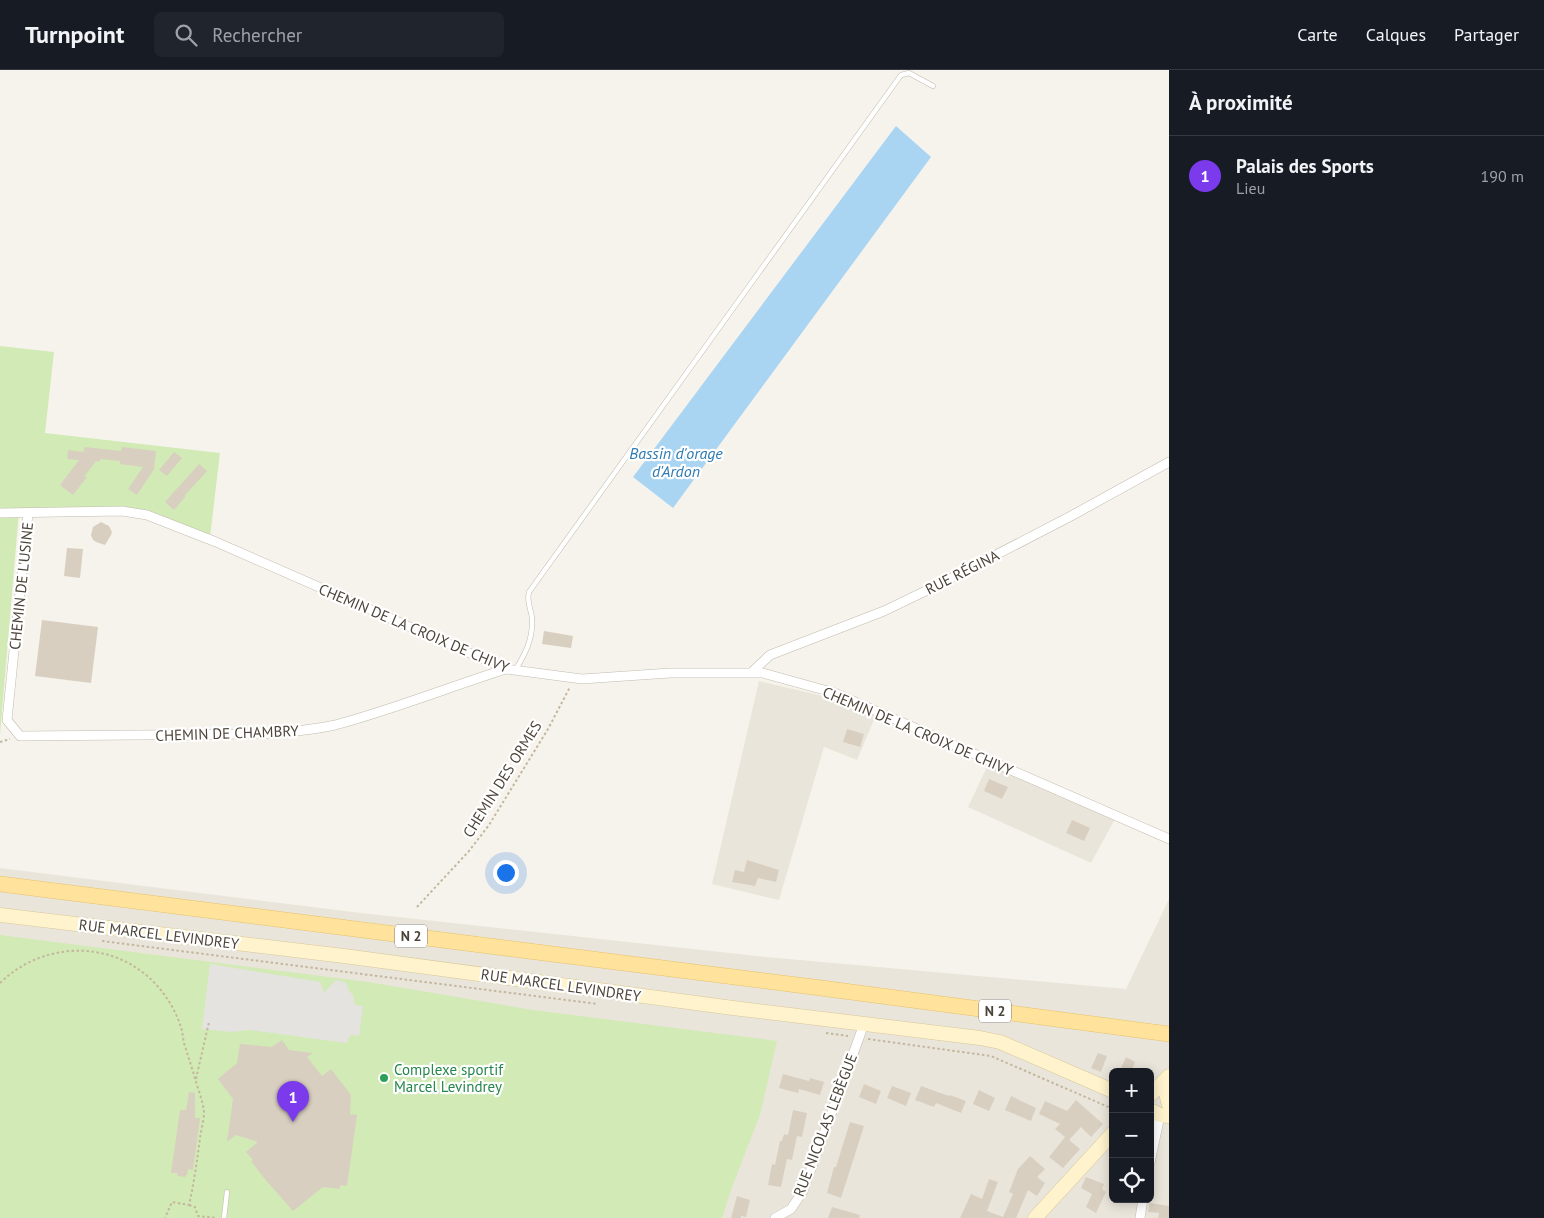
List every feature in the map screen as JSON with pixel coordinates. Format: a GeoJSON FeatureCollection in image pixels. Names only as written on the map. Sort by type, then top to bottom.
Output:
{"type":"FeatureCollection","features":[{"type":"Feature","properties":{"kind":"main road","name":"N 2"},"geometry":{"type":"LineString","coordinates":[[0,884],[812,986],[1169,1034]]}},
{"type":"Feature","properties":{"kind":"street","name":"RUE RÉGINA"},"geometry":{"type":"LineString","coordinates":[[752,672],[770,655],[884,611],[918,595],[1071,516],[1169,462]]}},
{"type":"Feature","properties":{"kind":"street","name":"CHEMIN DE LA CROIX DE CHIVY"},"geometry":{"type":"LineString","coordinates":[[0,513],[122,511],[146,515],[216,542],[511,670],[582,679],[670,673],[763,672],[835,693],[1169,838]]}},
{"type":"Feature","properties":{"kind":"street","name":"CHEMIN DE L'USINE"},"geometry":{"type":"LineString","coordinates":[[7,720],[28,512]]}},
{"type":"Feature","properties":{"kind":"street","name":"CHEMIN DE CHAMBRY"},"geometry":{"type":"LineString","coordinates":[[7,720],[20,736],[266,734],[334,725],[511,670]]}},
{"type":"Feature","properties":{"kind":"street","name":"RUE MARCEL LEVINDREY"},"geometry":{"type":"LineString","coordinates":[[0,915],[344,956],[980,1038],[1000,1042],[1109,1089]]}},
{"type":"Feature","properties":{"kind":"street","name":"RUE NICOLAS LEBÈGUE"},"geometry":{"type":"LineString","coordinates":[[775,1218],[791,1209],[803,1191],[864,1024]]}},
{"type":"Feature","properties":{"kind":"street"},"geometry":{"type":"LineString","coordinates":[[1154,1091],[1166,1079]]}},
{"type":"Feature","properties":{"kind":"street"},"geometry":{"type":"LineString","coordinates":[[1151,1158],[1162,1111],[1166,1079]]}},
{"type":"Feature","properties":{"kind":"street"},"geometry":{"type":"LineString","coordinates":[[1035,1218],[1109,1137]]}},
{"type":"Feature","properties":{"kind":"street"},"geometry":{"type":"LineString","coordinates":[[1140,1218],[1142,1203]]}},
{"type":"Feature","properties":{"kind":"lane"},"geometry":{"type":"LineString","coordinates":[[511,670],[527,650],[532,618],[527,598],[529,592],[901,75],[909,73],[933,86]]}},
{"type":"Feature","properties":{"kind":"lane"},"geometry":{"type":"LineString","coordinates":[[224,1218],[227,1192]]}},
{"type":"Feature","properties":{"kind":"path","name":"CHEMIN DES ORMES"},"geometry":{"type":"LineString","coordinates":[[416,907],[469,851],[489,825],[548,729],[575,678]]}},
{"type":"Feature","properties":{"kind":"path"},"geometry":{"type":"LineString","coordinates":[[100,941],[598,1004]]}},
{"type":"Feature","properties":{"kind":"path"},"geometry":{"type":"LineString","coordinates":[[0,983],[16,969],[27,963],[50,954],[75,950],[94,952],[125,962],[136,968],[156,985],[172,1006],[182,1030],[204,1111],[195,1177],[189,1205]]}},
{"type":"Feature","properties":{"kind":"path"},"geometry":{"type":"LineString","coordinates":[[195,1081],[209,1022]]}},
{"type":"Feature","properties":{"kind":"path"},"geometry":{"type":"LineString","coordinates":[[822,1032],[991,1056],[1109,1107]]}},
{"type":"Feature","properties":{"kind":"path"},"geometry":{"type":"LineString","coordinates":[[165,1218],[172,1202],[194,1207],[198,1216],[220,1218]]}},
{"type":"Feature","properties":{"kind":"shaded area"},"geometry":{"type":"Polygon","coordinates":[[[759,681],[831,698],[876,715],[857,760],[824,747],[779,900],[712,884],[759,681]]]}},
{"type":"Feature","properties":{"kind":"shaded area"},"geometry":{"type":"Polygon","coordinates":[[[988,765],[1115,819],[1091,863],[968,807],[988,765]]]}},
{"type":"Feature","properties":{"kind":"shaded area"},"geometry":{"type":"Polygon","coordinates":[[[0,868],[361,913],[766,957],[1126,989],[1169,899],[1169,1218],[0,1218],[0,868]]]}},
{"type":"Feature","properties":{"kind":"shaded area"},"geometry":{"type":"Polygon","coordinates":[[[210,964],[320,982],[324,993],[336,980],[345,982],[353,995],[355,1005],[363,1006],[359,1036],[350,1035],[347,1043],[250,1030],[231,1032],[202,1029],[210,964]]]}},
{"type":"Feature","properties":{"kind":"green space"},"geometry":{"type":"Polygon","coordinates":[[[0,346],[54,352],[45,433],[220,453],[210,537],[139,509],[19,511],[0,735],[0,346]]]}},
{"type":"Feature","properties":{"kind":"green space","name":"Complexe sportif Marcel Levindrey"},"geometry":{"type":"Polygon","coordinates":[[[0,935],[368,982],[533,1010],[777,1041],[760,1115],[722,1218],[0,1218],[0,935]]]}},
{"type":"Feature","properties":{"kind":"water","name":"Bassin d'orage d'Ardon"},"geometry":{"type":"Polygon","coordinates":[[[896,126],[931,157],[673,508],[633,477],[896,126]]]}},
{"type":"Feature","properties":{"kind":"building"},"geometry":{"type":"Polygon","coordinates":[[[84,447],[121,451],[122,447],[156,451],[154,469],[137,495],[128,489],[143,467],[120,464],[120,461],[100,459],[100,462],[96,461],[84,477],[87,477],[73,495],[60,485],[79,460],[67,459],[68,450],[84,452],[84,447]]]}},
{"type":"Feature","properties":{"kind":"building"},"geometry":{"type":"Polygon","coordinates":[[[174,452],[182,458],[167,476],[159,470],[174,452]]]}},
{"type":"Feature","properties":{"kind":"building"},"geometry":{"type":"Polygon","coordinates":[[[199,464],[207,471],[174,510],[165,502],[199,464]]]}},
{"type":"Feature","properties":{"kind":"building"},"geometry":{"type":"Polygon","coordinates":[[[101,522],[109,526],[112,532],[105,545],[93,540],[91,535],[93,527],[101,522]]]}},
{"type":"Feature","properties":{"kind":"building"},"geometry":{"type":"Polygon","coordinates":[[[67,548],[83,549],[80,578],[64,576],[67,548]]]}},
{"type":"Feature","properties":{"kind":"building"},"geometry":{"type":"Polygon","coordinates":[[[42,620],[98,627],[91,683],[35,676],[42,620]]]}},
{"type":"Feature","properties":{"kind":"building"},"geometry":{"type":"Polygon","coordinates":[[[544,631],[573,636],[571,648],[542,644],[544,631]]]}},
{"type":"Feature","properties":{"kind":"building"},"geometry":{"type":"Polygon","coordinates":[[[847,729],[864,734],[860,747],[843,742],[847,729]]]}},
{"type":"Feature","properties":{"kind":"building"},"geometry":{"type":"Polygon","coordinates":[[[989,779],[1008,787],[1002,799],[984,791],[989,779]]]}},
{"type":"Feature","properties":{"kind":"building"},"geometry":{"type":"Polygon","coordinates":[[[1072,820],[1090,828],[1084,841],[1066,833],[1072,820]]]}},
{"type":"Feature","properties":{"kind":"building"},"geometry":{"type":"Polygon","coordinates":[[[747,860],[779,870],[776,882],[758,878],[755,886],[732,882],[735,870],[744,872],[747,860]]]}},
{"type":"Feature","properties":{"kind":"building"},"geometry":{"type":"Polygon","coordinates":[[[282,1040],[289,1050],[313,1053],[307,1057],[322,1076],[331,1069],[351,1095],[350,1114],[357,1115],[347,1186],[340,1185],[340,1189],[323,1187],[293,1211],[264,1178],[246,1152],[258,1142],[236,1135],[227,1142],[233,1099],[218,1079],[237,1063],[240,1044],[272,1047],[282,1040]]]}},
{"type":"Feature","properties":{"kind":"building"},"geometry":{"type":"Polygon","coordinates":[[[1098,1053],[1107,1056],[1101,1072],[1091,1068],[1098,1053]]]}},
{"type":"Feature","properties":{"kind":"building"},"geometry":{"type":"Polygon","coordinates":[[[1126,1057],[1135,1062],[1133,1068],[1121,1068],[1126,1057]]]}},
{"type":"Feature","properties":{"kind":"building"},"geometry":{"type":"Polygon","coordinates":[[[783,1074],[809,1081],[810,1078],[824,1082],[820,1095],[799,1089],[798,1093],[779,1088],[783,1074]]]}},
{"type":"Feature","properties":{"kind":"building"},"geometry":{"type":"Polygon","coordinates":[[[864,1084],[881,1091],[876,1104],[859,1097],[864,1084]]]}},
{"type":"Feature","properties":{"kind":"building"},"geometry":{"type":"Polygon","coordinates":[[[892,1086],[911,1093],[906,1106],[887,1098],[892,1086]]]}},
{"type":"Feature","properties":{"kind":"building"},"geometry":{"type":"Polygon","coordinates":[[[921,1086],[966,1101],[961,1113],[936,1103],[934,1107],[915,1100],[921,1086]]]}},
{"type":"Feature","properties":{"kind":"building"},"geometry":{"type":"Polygon","coordinates":[[[979,1090],[995,1098],[989,1111],[973,1104],[979,1090]]]}},
{"type":"Feature","properties":{"kind":"building"},"geometry":{"type":"Polygon","coordinates":[[[189,1092],[195,1093],[195,1118],[200,1118],[193,1170],[188,1169],[185,1177],[177,1176],[178,1173],[171,1173],[180,1110],[186,1110],[189,1092]]]}},
{"type":"Feature","properties":{"kind":"building"},"geometry":{"type":"Polygon","coordinates":[[[1011,1096],[1036,1108],[1031,1121],[1005,1110],[1011,1096]]]}},
{"type":"Feature","properties":{"kind":"building"},"geometry":{"type":"Polygon","coordinates":[[[1076,1100],[1103,1124],[1091,1137],[1081,1127],[1069,1140],[1080,1149],[1063,1168],[1049,1157],[1065,1137],[1055,1129],[1060,1124],[1039,1114],[1045,1101],[1067,1111],[1076,1100]]]}},
{"type":"Feature","properties":{"kind":"building"},"geometry":{"type":"Polygon","coordinates":[[[793,1110],[807,1113],[802,1137],[797,1136],[792,1160],[787,1159],[781,1187],[768,1185],[772,1164],[775,1165],[780,1141],[782,1141],[784,1134],[788,1135],[793,1110]]]}},
{"type":"Feature","properties":{"kind":"building"},"geometry":{"type":"Polygon","coordinates":[[[850,1122],[864,1126],[841,1198],[827,1193],[850,1122]]]}},
{"type":"Feature","properties":{"kind":"building"},"geometry":{"type":"Polygon","coordinates":[[[1030,1156],[1045,1169],[1037,1177],[1045,1183],[1037,1196],[1028,1190],[1016,1218],[960,1218],[971,1194],[982,1199],[989,1179],[998,1182],[987,1211],[1003,1217],[1013,1194],[1009,1192],[1018,1169],[1030,1156]]]}},
{"type":"Feature","properties":{"kind":"building"},"geometry":{"type":"Polygon","coordinates":[[[1086,1177],[1104,1184],[1102,1189],[1106,1192],[1096,1213],[1086,1207],[1092,1194],[1081,1188],[1086,1177]]]}},
{"type":"Feature","properties":{"kind":"building"},"geometry":{"type":"Polygon","coordinates":[[[737,1196],[750,1200],[746,1217],[731,1218],[737,1196]]]}},
{"type":"Feature","properties":{"kind":"building"},"geometry":{"type":"Polygon","coordinates":[[[1150,1203],[1169,1206],[1169,1218],[1158,1218],[1159,1213],[1148,1212],[1150,1203]]]}},
{"type":"Feature","properties":{"kind":"building"},"geometry":{"type":"Polygon","coordinates":[[[832,1207],[860,1215],[859,1218],[828,1218],[832,1207]]]}},
{"type":"Feature","properties":{"kind":"place","name":"Complexe sportif Marcel Levindrey"},"geometry":{"type":"Point","coordinates":[384,1078]}},
{"type":"Feature","properties":{"kind":"place","name":"Palais des Sports"},"geometry":{"type":"Point","coordinates":[293,1122]}}]}
